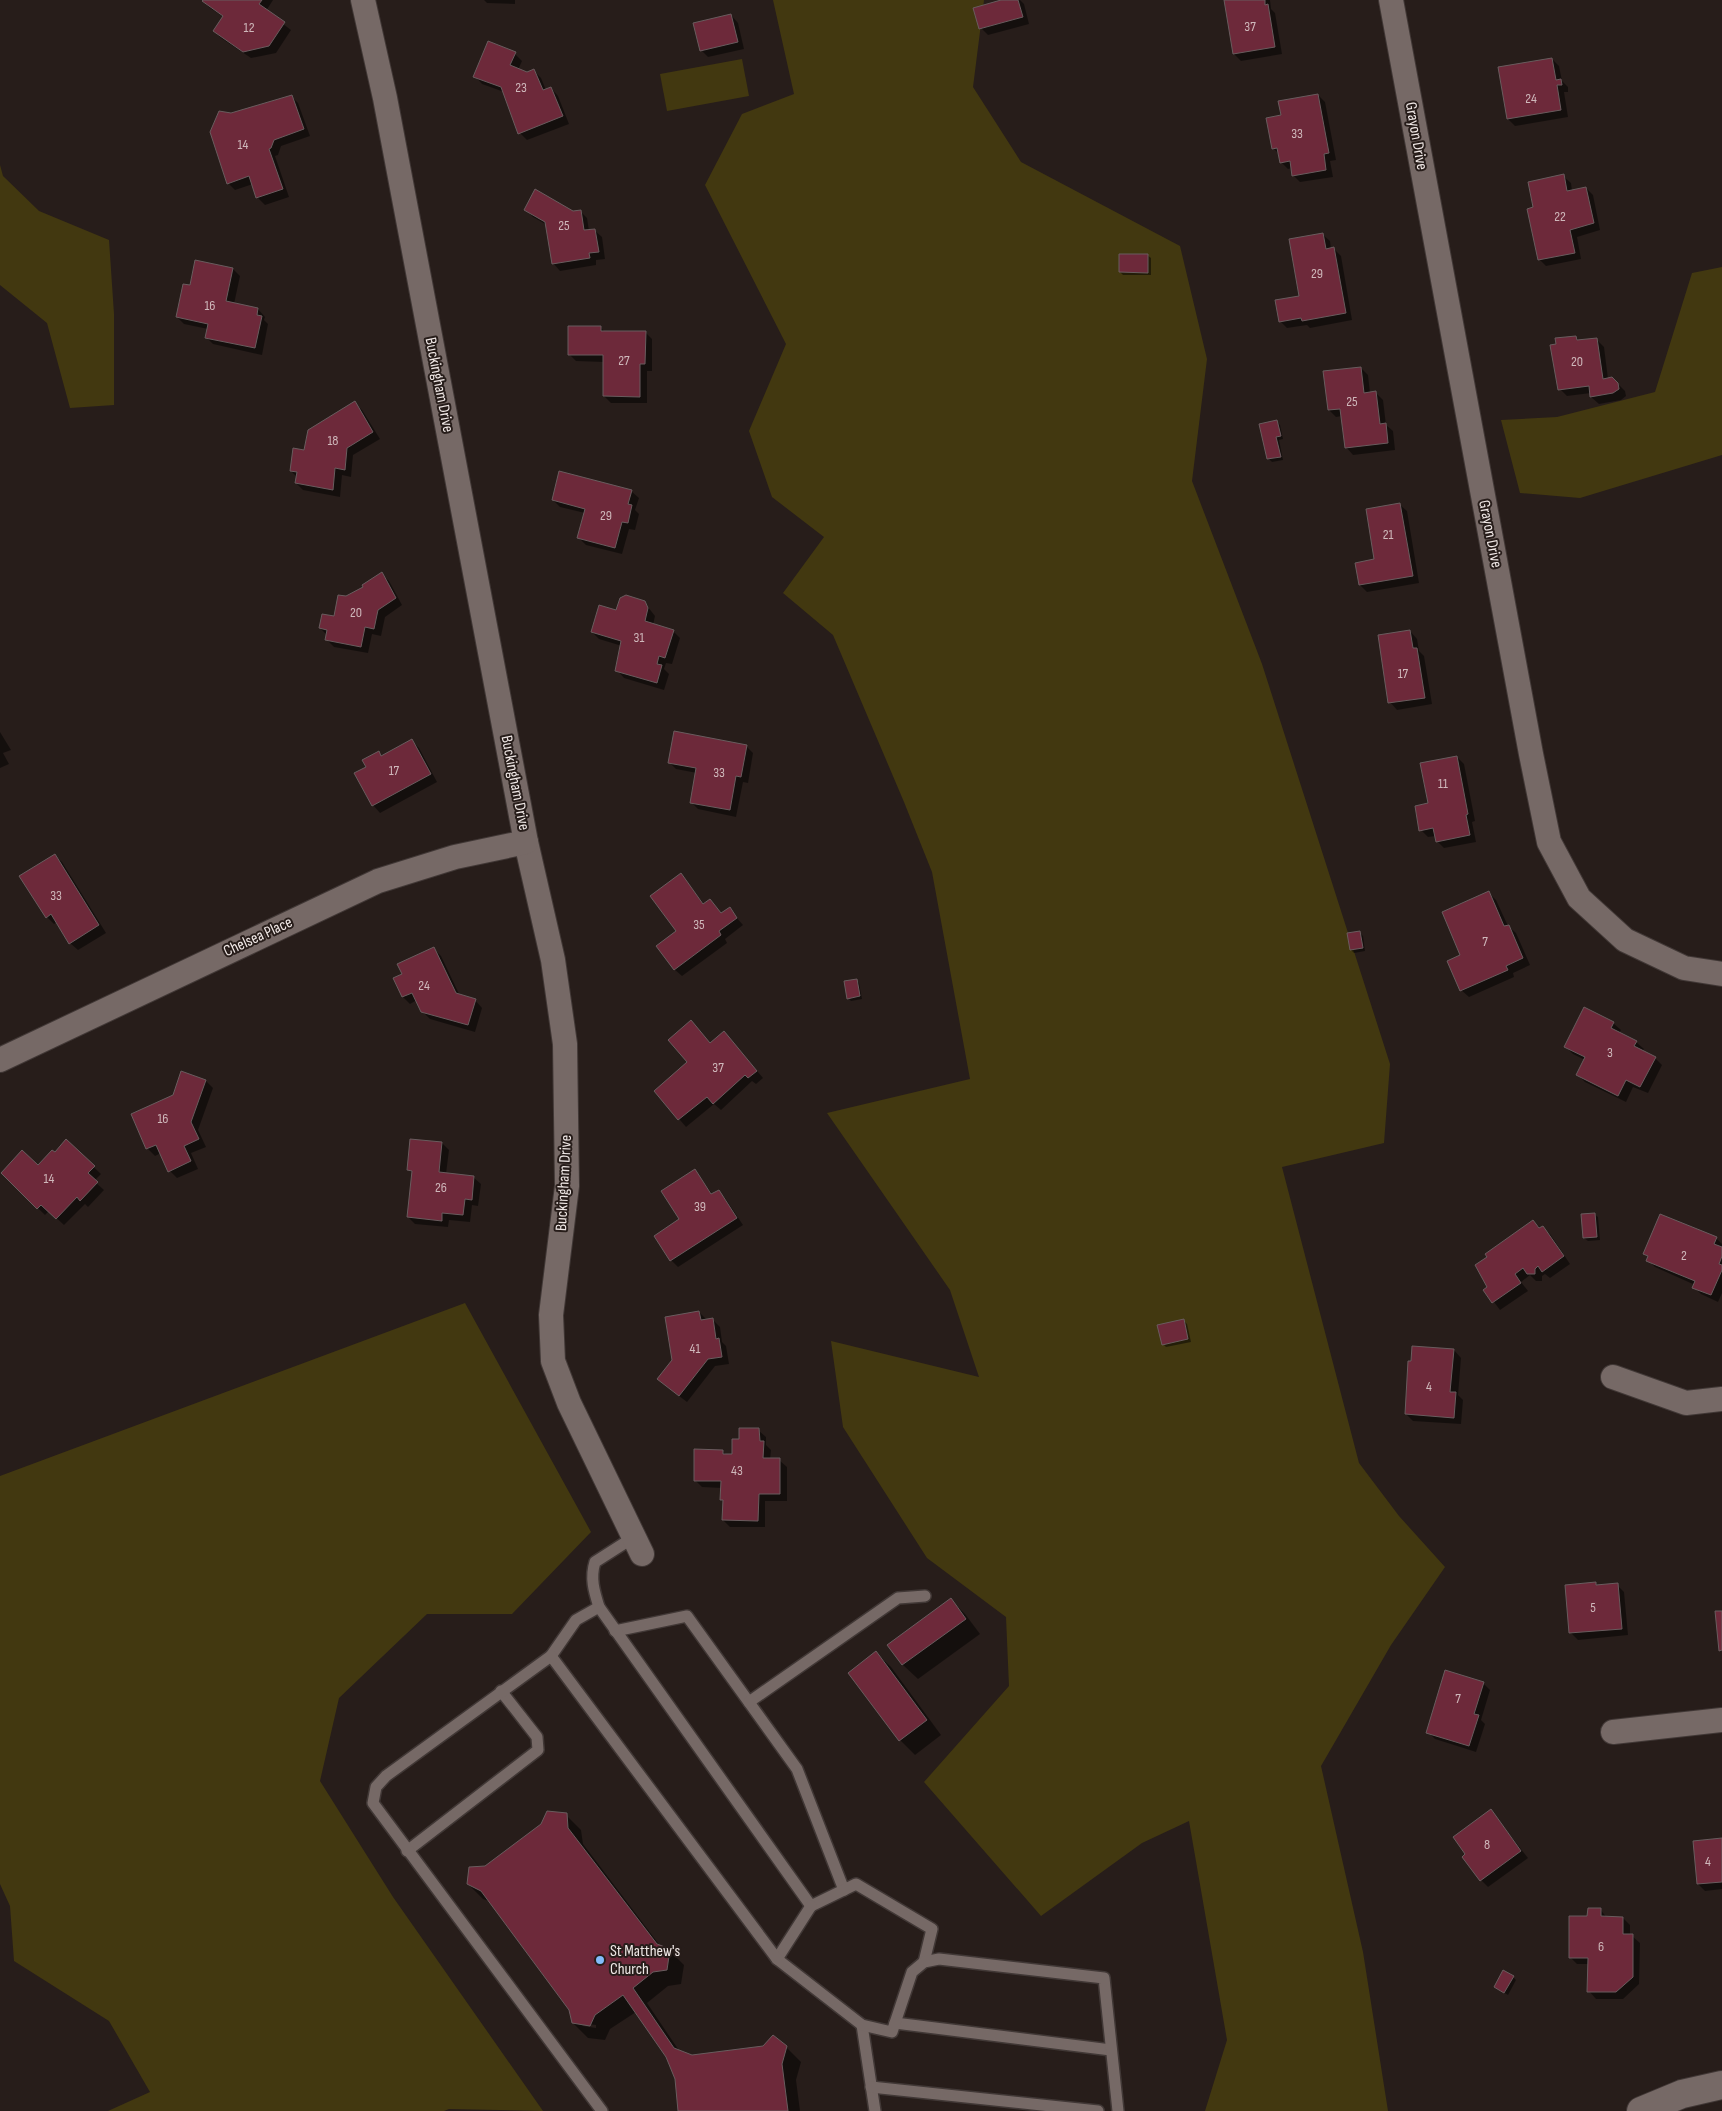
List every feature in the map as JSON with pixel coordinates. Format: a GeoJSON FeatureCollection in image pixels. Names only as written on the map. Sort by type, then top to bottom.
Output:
{"type":"FeatureCollection","features":[{"type":"Feature","properties":{"kind":"main road"},"geometry":{"type":"LineString","coordinates":[[1641,2111],[1682,2094],[1722,2085]]}},
{"type":"Feature","properties":{"kind":"street","name":"Buckingham Drive"},"geometry":{"type":"LineString","coordinates":[[363,0],[385,98],[526,842],[553,960],[565,1044],[567,1186],[551,1315],[553,1361],[569,1403],[638,1546]]}},
{"type":"Feature","properties":{"kind":"street","name":"Grayon Drive"},"geometry":{"type":"LineString","coordinates":[[1391,0],[1531,754],[1550,842],[1579,898],[1625,940],[1684,968],[1722,974]]}},
{"type":"Feature","properties":{"kind":"street","name":"Chelsea Place"},"geometry":{"type":"LineString","coordinates":[[0,1060],[378,881],[455,857],[526,842]]}},
{"type":"Feature","properties":{"kind":"street"},"geometry":{"type":"LineString","coordinates":[[1613,1377],[1686,1403],[1722,1399]]}},
{"type":"Feature","properties":{"kind":"street"},"geometry":{"type":"LineString","coordinates":[[1613,1732],[1722,1720]]}},
{"type":"Feature","properties":{"kind":"lane"},"geometry":{"type":"LineString","coordinates":[[638,1546],[595,1562],[592,1573],[593,1588],[599,1607],[811,1906]]}},
{"type":"Feature","properties":{"kind":"lane"},"geometry":{"type":"LineString","coordinates":[[749,1702],[898,1598],[925,1596]]}},
{"type":"Feature","properties":{"kind":"lane"},"geometry":{"type":"LineString","coordinates":[[599,1607],[576,1620],[551,1656],[386,1776],[376,1787],[373,1803],[602,2111]]}},
{"type":"Feature","properties":{"kind":"lane"},"geometry":{"type":"LineString","coordinates":[[615,1631],[687,1616],[797,1769],[844,1890]]}},
{"type":"Feature","properties":{"kind":"lane"},"geometry":{"type":"LineString","coordinates":[[551,1656],[777,1959],[862,2025],[892,2032],[912,1972],[924,1962],[939,1959],[1104,1978],[1118,2111]]}},
{"type":"Feature","properties":{"kind":"lane"},"geometry":{"type":"LineString","coordinates":[[407,1851],[538,1750],[537,1737],[501,1691]]}},
{"type":"Feature","properties":{"kind":"lane"},"geometry":{"type":"LineString","coordinates":[[777,1959],[811,1906],[856,1884],[932,1929],[924,1962]]}},
{"type":"Feature","properties":{"kind":"lane"},"geometry":{"type":"LineString","coordinates":[[895,2023],[1112,2050]]}},
{"type":"Feature","properties":{"kind":"lane"},"geometry":{"type":"LineString","coordinates":[[862,2025],[874,2111]]}},
{"type":"Feature","properties":{"kind":"lane"},"geometry":{"type":"LineString","coordinates":[[871,2086],[1098,2111]]}},
{"type":"Feature","properties":{"kind":"shaded area"},"geometry":{"type":"Polygon","coordinates":[[[773,0],[984,0],[973,87],[1021,162],[1180,246],[1207,359],[1192,481],[1262,664],[1390,1064],[1384,1143],[1282,1167],[1359,1463],[1399,1516],[1445,1567],[1391,1645],[1321,1766],[1363,1952],[1388,2111],[1205,2111],[1227,2040],[1189,1821],[1142,1843],[1041,1916],[924,1782],[1009,1686],[1006,1617],[927,1558],[843,1427],[831,1341],[979,1377],[950,1290],[827,1113],[970,1079],[932,872],[833,635],[783,593],[824,537],[772,497],[749,431],[786,344],[705,185],[742,114],[794,94],[773,0]]]}},
{"type":"Feature","properties":{"kind":"shaded area"},"geometry":{"type":"Polygon","coordinates":[[[742,59],[749,96],[667,111],[660,74],[742,59]]]}},
{"type":"Feature","properties":{"kind":"shaded area"},"geometry":{"type":"Polygon","coordinates":[[[0,165],[3,176],[39,211],[109,240],[114,314],[114,405],[70,408],[47,323],[0,285],[0,165]]]}},
{"type":"Feature","properties":{"kind":"shaded area"},"geometry":{"type":"Polygon","coordinates":[[[1722,267],[1722,455],[1580,498],[1520,493],[1501,420],[1557,417],[1655,392],[1692,273],[1722,267]]]}},
{"type":"Feature","properties":{"kind":"shaded area"},"geometry":{"type":"Polygon","coordinates":[[[465,1303],[591,1532],[512,1614],[427,1614],[339,1698],[320,1781],[393,1897],[543,2111],[449,2109],[444,2111],[108,2111],[150,2092],[109,2021],[14,1961],[10,1906],[0,1884],[0,1476],[465,1303]]]}},
{"type":"Feature","properties":{"kind":"building"},"geometry":{"type":"Polygon","coordinates":[[[203,0],[262,0],[259,4],[285,22],[269,46],[243,52],[213,31],[223,16],[203,0]]]}},
{"type":"Feature","properties":{"kind":"building"},"geometry":{"type":"Polygon","coordinates":[[[1001,0],[1018,0],[1023,17],[979,29],[973,8],[1001,0]]]}},
{"type":"Feature","properties":{"kind":"building"},"geometry":{"type":"Polygon","coordinates":[[[1224,0],[1265,0],[1265,5],[1268,4],[1275,47],[1233,54],[1224,0]]]}},
{"type":"Feature","properties":{"kind":"building"},"geometry":{"type":"Polygon","coordinates":[[[731,14],[738,42],[700,51],[693,23],[731,14]]]}},
{"type":"Feature","properties":{"kind":"building"},"geometry":{"type":"Polygon","coordinates":[[[488,41],[516,52],[510,65],[527,72],[534,69],[543,90],[551,87],[563,116],[518,134],[501,87],[473,77],[488,41]]]}},
{"type":"Feature","properties":{"kind":"building"},"geometry":{"type":"Polygon","coordinates":[[[1552,58],[1556,80],[1561,79],[1562,85],[1557,85],[1561,110],[1507,119],[1498,67],[1552,58]]]}},
{"type":"Feature","properties":{"kind":"building"},"geometry":{"type":"Polygon","coordinates":[[[1318,94],[1329,153],[1324,154],[1326,170],[1292,176],[1290,161],[1280,163],[1277,148],[1272,149],[1266,118],[1281,115],[1278,101],[1318,94]]]}},
{"type":"Feature","properties":{"kind":"building"},"geometry":{"type":"Polygon","coordinates":[[[292,95],[304,129],[274,140],[269,149],[283,189],[256,198],[249,176],[227,184],[210,132],[219,111],[231,113],[292,95]]]}},
{"type":"Feature","properties":{"kind":"building"},"geometry":{"type":"Polygon","coordinates":[[[1564,174],[1567,191],[1586,187],[1594,223],[1570,230],[1575,253],[1538,260],[1527,209],[1533,207],[1528,182],[1564,174]]]}},
{"type":"Feature","properties":{"kind":"building"},"geometry":{"type":"Polygon","coordinates":[[[535,189],[573,211],[581,210],[584,230],[595,229],[599,252],[589,253],[590,258],[552,264],[545,222],[524,210],[535,189]]]}},
{"type":"Feature","properties":{"kind":"building"},"geometry":{"type":"Polygon","coordinates":[[[1323,233],[1326,249],[1334,247],[1346,313],[1302,321],[1301,318],[1279,322],[1275,300],[1299,296],[1289,239],[1323,233]]]}},
{"type":"Feature","properties":{"kind":"building"},"geometry":{"type":"Polygon","coordinates":[[[1119,254],[1148,254],[1148,273],[1119,272],[1119,254]]]}},
{"type":"Feature","properties":{"kind":"building"},"geometry":{"type":"Polygon","coordinates":[[[195,260],[233,268],[226,301],[258,308],[257,315],[262,316],[255,348],[205,338],[208,324],[176,317],[183,284],[190,285],[195,260]]]}},
{"type":"Feature","properties":{"kind":"building"},"geometry":{"type":"Polygon","coordinates":[[[568,326],[601,326],[601,331],[646,331],[645,364],[640,364],[640,397],[603,396],[603,355],[568,355],[568,326]]]}},
{"type":"Feature","properties":{"kind":"building"},"geometry":{"type":"Polygon","coordinates":[[[1576,336],[1577,340],[1597,338],[1603,379],[1612,377],[1618,383],[1619,389],[1613,393],[1590,397],[1589,386],[1558,390],[1550,345],[1556,344],[1555,338],[1576,336]]]}},
{"type":"Feature","properties":{"kind":"building"},"geometry":{"type":"Polygon","coordinates":[[[1361,367],[1364,393],[1376,391],[1380,424],[1386,423],[1388,443],[1345,448],[1340,409],[1328,410],[1323,371],[1361,367]]]}},
{"type":"Feature","properties":{"kind":"building"},"geometry":{"type":"Polygon","coordinates":[[[355,401],[373,432],[347,448],[345,470],[335,468],[333,490],[295,483],[297,472],[290,471],[293,448],[304,450],[308,430],[355,401]]]}},
{"type":"Feature","properties":{"kind":"building"},"geometry":{"type":"Polygon","coordinates":[[[1277,420],[1281,436],[1276,437],[1281,457],[1267,459],[1259,424],[1277,420]]]}},
{"type":"Feature","properties":{"kind":"building"},"geometry":{"type":"Polygon","coordinates":[[[559,471],[632,490],[628,504],[632,505],[628,523],[622,522],[615,548],[577,538],[585,509],[552,500],[559,471]]]}},
{"type":"Feature","properties":{"kind":"building"},"geometry":{"type":"Polygon","coordinates":[[[1400,503],[1413,576],[1359,585],[1355,563],[1374,559],[1366,509],[1400,503]]]}},
{"type":"Feature","properties":{"kind":"building"},"geometry":{"type":"Polygon","coordinates":[[[382,572],[396,598],[378,610],[374,629],[365,627],[361,647],[325,640],[327,630],[319,628],[322,614],[334,616],[338,595],[346,596],[363,587],[362,585],[382,572]]]}},
{"type":"Feature","properties":{"kind":"building"},"geometry":{"type":"Polygon","coordinates":[[[626,595],[645,601],[648,608],[645,621],[674,630],[665,658],[659,656],[657,664],[662,665],[657,683],[615,671],[621,641],[591,632],[599,605],[616,610],[620,598],[626,595]]]}},
{"type":"Feature","properties":{"kind":"building"},"geometry":{"type":"Polygon","coordinates":[[[1410,630],[1413,648],[1417,648],[1425,698],[1388,703],[1378,635],[1410,630]]]}},
{"type":"Feature","properties":{"kind":"building"},"geometry":{"type":"Polygon","coordinates":[[[674,731],[747,745],[741,777],[736,776],[730,810],[690,803],[696,768],[668,763],[674,731]]]}},
{"type":"Feature","properties":{"kind":"building"},"geometry":{"type":"Polygon","coordinates":[[[412,739],[431,774],[372,806],[354,773],[366,767],[362,760],[379,751],[381,756],[412,739]]]}},
{"type":"Feature","properties":{"kind":"building"},"geometry":{"type":"Polygon","coordinates":[[[1457,756],[1470,835],[1436,842],[1433,828],[1419,831],[1415,806],[1428,803],[1420,763],[1457,756]]]}},
{"type":"Feature","properties":{"kind":"building"},"geometry":{"type":"Polygon","coordinates":[[[55,854],[99,925],[69,944],[51,914],[46,918],[19,876],[55,854]]]}},
{"type":"Feature","properties":{"kind":"building"},"geometry":{"type":"Polygon","coordinates":[[[681,873],[703,904],[710,899],[721,913],[730,907],[737,918],[719,931],[721,935],[674,970],[656,946],[676,931],[650,896],[681,873]]]}},
{"type":"Feature","properties":{"kind":"building"},"geometry":{"type":"Polygon","coordinates":[[[1489,891],[1504,926],[1509,925],[1523,958],[1506,966],[1508,970],[1460,991],[1447,961],[1460,955],[1442,912],[1489,891]]]}},
{"type":"Feature","properties":{"kind":"building"},"geometry":{"type":"Polygon","coordinates":[[[1360,931],[1363,948],[1350,950],[1347,933],[1360,931]]]}},
{"type":"Feature","properties":{"kind":"building"},"geometry":{"type":"Polygon","coordinates":[[[434,947],[456,993],[476,999],[468,1025],[421,1012],[412,993],[402,997],[393,978],[402,974],[397,964],[434,947]]]}},
{"type":"Feature","properties":{"kind":"building"},"geometry":{"type":"Polygon","coordinates":[[[857,979],[860,996],[847,999],[844,981],[857,979]]]}},
{"type":"Feature","properties":{"kind":"building"},"geometry":{"type":"Polygon","coordinates":[[[1584,1007],[1614,1022],[1611,1028],[1637,1041],[1634,1046],[1656,1057],[1640,1087],[1626,1080],[1618,1096],[1576,1075],[1585,1057],[1564,1047],[1584,1007]]]}},
{"type":"Feature","properties":{"kind":"building"},"geometry":{"type":"Polygon","coordinates":[[[691,1020],[710,1043],[724,1031],[757,1071],[748,1078],[745,1075],[713,1104],[707,1097],[678,1120],[654,1091],[687,1062],[668,1040],[691,1020]]]}},
{"type":"Feature","properties":{"kind":"building"},"geometry":{"type":"Polygon","coordinates":[[[181,1071],[206,1080],[191,1122],[199,1139],[184,1146],[191,1161],[168,1172],[156,1145],[146,1149],[131,1114],[173,1095],[181,1071]]]}},
{"type":"Feature","properties":{"kind":"building"},"geometry":{"type":"Polygon","coordinates":[[[66,1139],[95,1166],[88,1173],[98,1182],[80,1201],[77,1197],[56,1219],[41,1205],[37,1209],[1,1173],[22,1150],[38,1165],[52,1150],[55,1152],[66,1139]]]}},
{"type":"Feature","properties":{"kind":"building"},"geometry":{"type":"Polygon","coordinates":[[[410,1139],[442,1142],[439,1172],[474,1176],[472,1200],[465,1199],[463,1215],[442,1213],[442,1221],[407,1217],[412,1171],[407,1170],[410,1139]]]}},
{"type":"Feature","properties":{"kind":"building"},"geometry":{"type":"Polygon","coordinates":[[[695,1169],[711,1194],[719,1190],[737,1218],[670,1261],[654,1236],[679,1219],[661,1191],[695,1169]]]}},
{"type":"Feature","properties":{"kind":"building"},"geometry":{"type":"Polygon","coordinates":[[[1595,1213],[1597,1237],[1583,1238],[1581,1214],[1595,1213]]]}},
{"type":"Feature","properties":{"kind":"building"},"geometry":{"type":"Polygon","coordinates":[[[1660,1214],[1717,1237],[1714,1244],[1722,1247],[1722,1256],[1719,1264],[1722,1265],[1722,1270],[1711,1295],[1692,1288],[1695,1281],[1646,1261],[1648,1256],[1643,1254],[1660,1214]]]}},
{"type":"Feature","properties":{"kind":"building"},"geometry":{"type":"Polygon","coordinates":[[[1533,1220],[1539,1228],[1543,1226],[1564,1256],[1542,1272],[1538,1266],[1535,1269],[1535,1274],[1527,1274],[1523,1268],[1515,1274],[1521,1283],[1492,1303],[1483,1290],[1487,1287],[1475,1265],[1487,1257],[1485,1254],[1533,1220]]]}},
{"type":"Feature","properties":{"kind":"building"},"geometry":{"type":"Polygon","coordinates":[[[699,1311],[701,1320],[713,1318],[716,1339],[719,1338],[722,1357],[708,1359],[679,1396],[657,1379],[672,1360],[665,1317],[699,1311]]]}},
{"type":"Feature","properties":{"kind":"building"},"geometry":{"type":"Polygon","coordinates":[[[1184,1319],[1188,1339],[1162,1345],[1157,1325],[1184,1319]]]}},
{"type":"Feature","properties":{"kind":"building"},"geometry":{"type":"Polygon","coordinates":[[[1412,1346],[1454,1349],[1450,1392],[1456,1392],[1454,1418],[1405,1414],[1408,1361],[1411,1361],[1412,1346]]]}},
{"type":"Feature","properties":{"kind":"building"},"geometry":{"type":"Polygon","coordinates":[[[739,1428],[759,1428],[760,1441],[764,1441],[763,1458],[780,1458],[780,1494],[759,1494],[758,1521],[722,1520],[723,1500],[720,1500],[721,1481],[694,1481],[694,1449],[723,1450],[723,1454],[732,1454],[732,1439],[739,1439],[739,1428]]]}},
{"type":"Feature","properties":{"kind":"building"},"geometry":{"type":"Polygon","coordinates":[[[1596,1582],[1596,1585],[1618,1583],[1622,1629],[1569,1633],[1565,1585],[1596,1582]]]}},
{"type":"Feature","properties":{"kind":"building"},"geometry":{"type":"Polygon","coordinates":[[[951,1598],[966,1619],[902,1665],[887,1645],[951,1598]]]}},
{"type":"Feature","properties":{"kind":"building"},"geometry":{"type":"Polygon","coordinates":[[[1715,1611],[1722,1611],[1722,1650],[1719,1651],[1715,1611]]]}},
{"type":"Feature","properties":{"kind":"building"},"geometry":{"type":"Polygon","coordinates":[[[876,1651],[927,1720],[899,1741],[848,1673],[876,1651]]]}},
{"type":"Feature","properties":{"kind":"building"},"geometry":{"type":"Polygon","coordinates":[[[1445,1670],[1484,1682],[1474,1714],[1479,1715],[1469,1746],[1426,1733],[1445,1670]]]}},
{"type":"Feature","properties":{"kind":"building"},"geometry":{"type":"Polygon","coordinates":[[[1491,1809],[1521,1851],[1480,1881],[1462,1857],[1465,1854],[1453,1837],[1491,1809]]]}},
{"type":"Feature","properties":{"kind":"building","name":"St Matthew's Church"},"geometry":{"type":"Polygon","coordinates":[[[547,1811],[567,1813],[568,1828],[657,1944],[670,1949],[667,1970],[653,1972],[633,1988],[674,2048],[692,2055],[763,2046],[773,2035],[787,2046],[782,2064],[788,2111],[678,2111],[675,2079],[666,2057],[623,1995],[595,2015],[590,2026],[572,2023],[569,2010],[481,1891],[467,1884],[469,1867],[485,1866],[541,1824],[547,1811]]]}},
{"type":"Feature","properties":{"kind":"building"},"geometry":{"type":"Polygon","coordinates":[[[1722,1838],[1722,1882],[1697,1884],[1693,1841],[1722,1838]]]}},
{"type":"Feature","properties":{"kind":"building"},"geometry":{"type":"Polygon","coordinates":[[[1588,1908],[1601,1908],[1601,1916],[1623,1917],[1623,1934],[1633,1934],[1633,1977],[1616,1992],[1587,1992],[1588,1958],[1569,1958],[1569,1916],[1587,1916],[1588,1908]]]}},
{"type":"Feature","properties":{"kind":"building"},"geometry":{"type":"Polygon","coordinates":[[[1503,1970],[1514,1976],[1504,1993],[1494,1987],[1503,1970]]]}},
{"type":"Feature","properties":{"kind":"place","name":"St Matthew's Church"},"geometry":{"type":"Point","coordinates":[600,1960]}}]}
